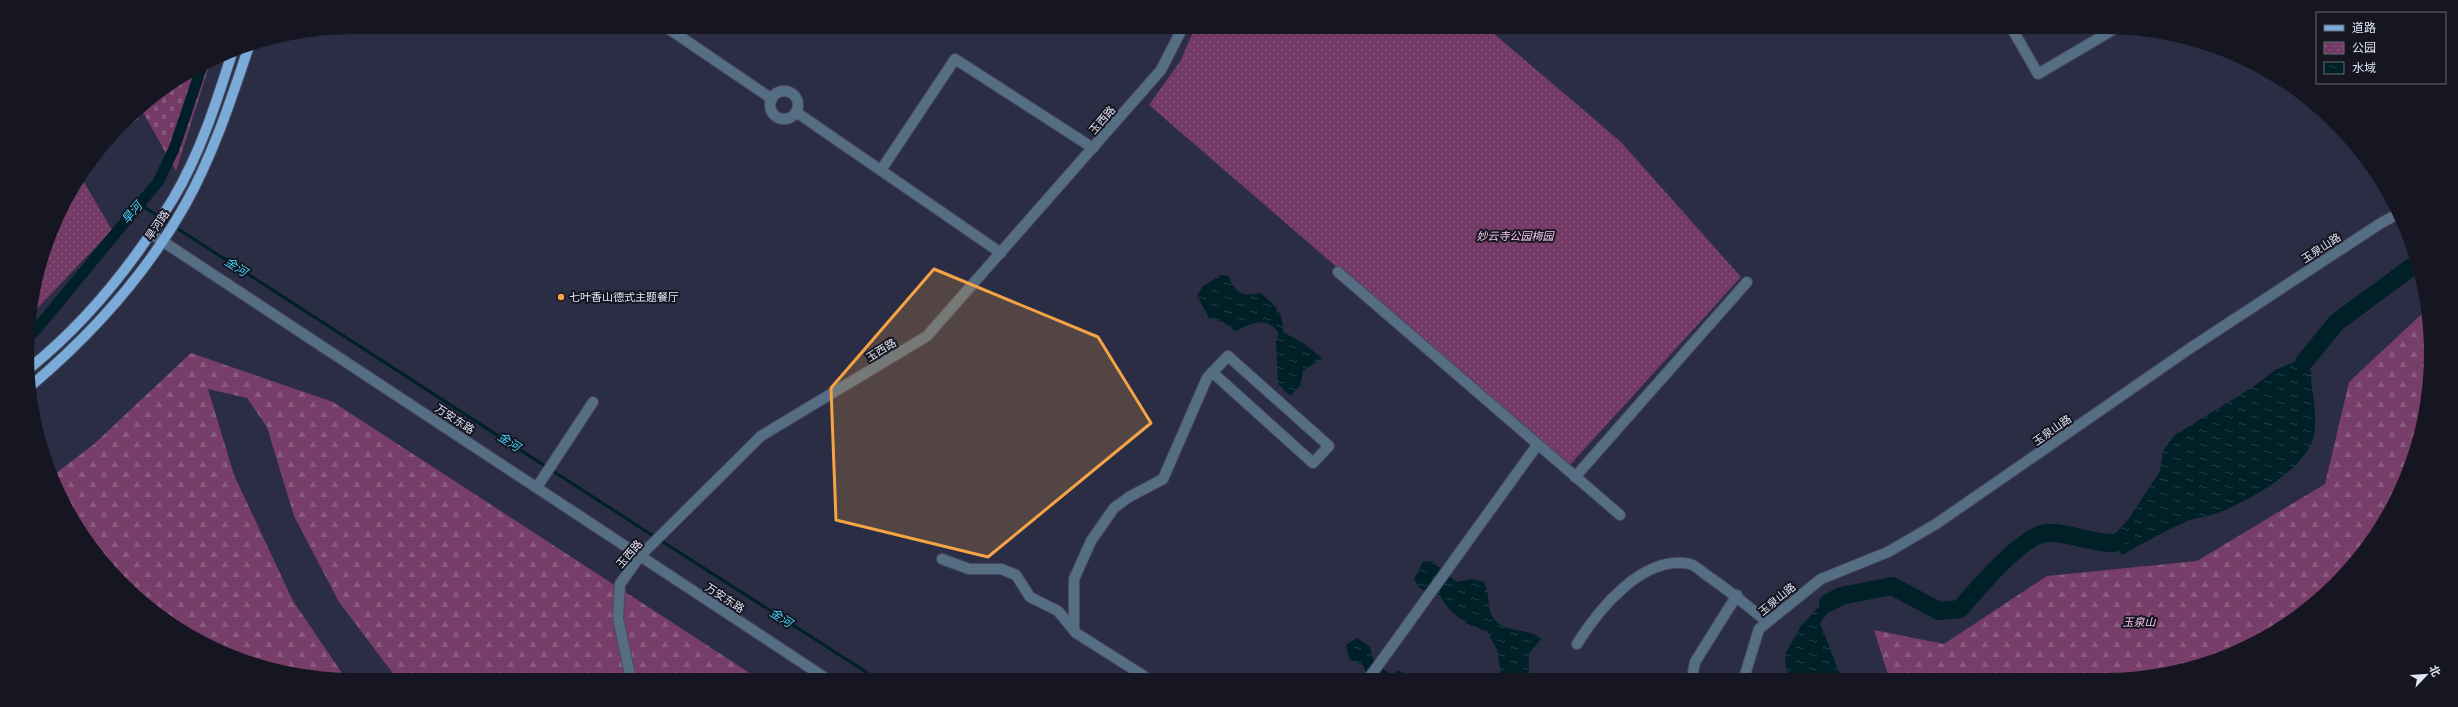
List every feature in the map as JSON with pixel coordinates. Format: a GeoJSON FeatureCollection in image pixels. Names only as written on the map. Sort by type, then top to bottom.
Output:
{"type":"FeatureCollection","features":[{"type":"Feature","properties":{"kind":"main road","name":"旱河路"},"geometry":{"type":"LineString","coordinates":[[36,382],[83,340],[118,301],[179,215],[212,149],[247,53]]}},
{"type":"Feature","properties":{"kind":"main road","name":"旱河路"},"geometry":{"type":"LineString","coordinates":[[34,364],[74,330],[103,298],[168,206],[200,144],[230,58]]}},
{"type":"Feature","properties":{"kind":"street"},"geometry":{"type":"LineString","coordinates":[[676,34],[772,99]]}},
{"type":"Feature","properties":{"kind":"street","name":"玉西路"},"geometry":{"type":"LineString","coordinates":[[630,673],[618,618],[620,584],[640,556],[651,547],[761,436],[927,336],[1161,70],[1179,34]]}},
{"type":"Feature","properties":{"kind":"street"},"geometry":{"type":"LineString","coordinates":[[2015,34],[2038,74],[2106,34]]}},
{"type":"Feature","properties":{"kind":"street"},"geometry":{"type":"LineString","coordinates":[[881,170],[956,59],[1093,148]]}},
{"type":"Feature","properties":{"kind":"street"},"geometry":{"type":"LineString","coordinates":[[780,92],[789,92],[798,103],[796,112],[790,118],[777,117],[772,110],[772,99],[780,92]]}},
{"type":"Feature","properties":{"kind":"street"},"geometry":{"type":"LineString","coordinates":[[796,112],[1001,253]]}},
{"type":"Feature","properties":{"kind":"street","name":"玉泉山路"},"geometry":{"type":"LineString","coordinates":[[1746,673],[1759,629],[1821,579],[1888,552],[1936,524],[2189,349],[2381,223],[2393,217]]}},
{"type":"Feature","properties":{"kind":"street","name":"万安东路"},"geometry":{"type":"LineString","coordinates":[[150,233],[818,673]]}},
{"type":"Feature","properties":{"kind":"street"},"geometry":{"type":"LineString","coordinates":[[1338,272],[1620,515]]}},
{"type":"Feature","properties":{"kind":"street"},"geometry":{"type":"LineString","coordinates":[[1575,477],[1747,282]]}},
{"type":"Feature","properties":{"kind":"street"},"geometry":{"type":"LineString","coordinates":[[1074,630],[1074,579],[1091,541],[1114,508],[1129,497],[1162,479],[1192,408],[1207,378],[1212,372],[1228,356],[1329,446],[1313,463],[1212,372]]}},
{"type":"Feature","properties":{"kind":"street"},"geometry":{"type":"LineString","coordinates":[[537,487],[593,402]]}},
{"type":"Feature","properties":{"kind":"street"},"geometry":{"type":"LineString","coordinates":[[1373,673],[1538,444]]}},
{"type":"Feature","properties":{"kind":"street"},"geometry":{"type":"LineString","coordinates":[[942,559],[969,569],[1001,569],[1016,576],[1030,596],[1058,611],[1074,630],[1139,673]]}},
{"type":"Feature","properties":{"kind":"street"},"geometry":{"type":"LineString","coordinates":[[1577,644],[1590,623],[1609,601],[1634,578],[1651,570],[1670,564],[1690,564],[1737,595],[1768,622]]}},
{"type":"Feature","properties":{"kind":"street"},"geometry":{"type":"LineString","coordinates":[[1693,673],[1695,662],[1737,595]]}},
{"type":"Feature","properties":{"kind":"highlighted area"},"geometry":{"type":"Polygon","coordinates":[[[934,269],[1098,337],[1151,423],[988,557],[836,520],[831,388],[934,269]]]}},
{"type":"Feature","properties":{"kind":"green space","name":"妙云寺公园梅园"},"geometry":{"type":"Polygon","coordinates":[[[1192,34],[1494,34],[1621,142],[1741,277],[1568,467],[1149,105],[1181,60],[1192,34]]]}},
{"type":"Feature","properties":{"kind":"green space"},"geometry":{"type":"Polygon","coordinates":[[[208,69],[176,171],[143,113],[176,88],[208,69]]]}},
{"type":"Feature","properties":{"kind":"green space"},"geometry":{"type":"Polygon","coordinates":[[[84,182],[112,230],[38,308],[45,271],[58,231],[84,182]]]}},
{"type":"Feature","properties":{"kind":"green space","name":"玉泉山"},"geometry":{"type":"Polygon","coordinates":[[[2421,314],[2424,354],[2421,395],[2413,436],[2400,476],[2370,531],[2345,564],[2315,594],[2282,619],[2227,649],[2187,662],[2146,670],[2104,673],[1887,673],[1874,630],[1944,644],[2047,576],[2197,561],[2325,484],[2349,382],[2421,314]]]}},
{"type":"Feature","properties":{"kind":"green space"},"geometry":{"type":"Polygon","coordinates":[[[191,353],[333,402],[750,673],[393,673],[339,602],[294,516],[267,427],[247,398],[208,389],[234,475],[293,601],[342,672],[291,667],[251,656],[212,640],[176,619],[159,607],[143,594],[113,564],[100,548],[77,513],[57,472],[93,445],[191,353]]]}},
{"type":"Feature","properties":{"kind":"water"},"geometry":{"type":"Polygon","coordinates":[[[1221,275],[1228,276],[1237,290],[1244,294],[1260,293],[1265,297],[1274,305],[1280,314],[1283,332],[1303,343],[1322,358],[1303,371],[1300,386],[1290,396],[1278,384],[1276,341],[1279,334],[1274,328],[1264,322],[1258,322],[1235,331],[1223,322],[1209,318],[1197,296],[1203,286],[1221,275]]]}},
{"type":"Feature","properties":{"kind":"water"},"geometry":{"type":"Polygon","coordinates":[[[2301,359],[2311,371],[2315,427],[2314,435],[2309,448],[2301,460],[2276,482],[2246,500],[2216,513],[2190,520],[2156,536],[2122,555],[2112,537],[2128,520],[2160,471],[2163,451],[2175,435],[2253,387],[2275,370],[2301,359]]]}},
{"type":"Feature","properties":{"kind":"water"},"geometry":{"type":"Polygon","coordinates":[[[1432,561],[1456,582],[1472,579],[1484,582],[1490,612],[1495,620],[1505,627],[1536,635],[1541,639],[1529,653],[1529,673],[1501,673],[1497,650],[1487,631],[1472,626],[1459,618],[1448,608],[1440,595],[1421,589],[1414,579],[1423,562],[1432,561]]]}},
{"type":"Feature","properties":{"kind":"water"},"geometry":{"type":"Polygon","coordinates":[[[1825,600],[1832,608],[1820,623],[1840,673],[1789,673],[1786,670],[1785,654],[1801,626],[1825,600]]]}},
{"type":"Feature","properties":{"kind":"water"},"geometry":{"type":"Polygon","coordinates":[[[1357,638],[1370,647],[1374,662],[1388,673],[1367,673],[1363,665],[1349,659],[1346,645],[1357,638]]]}},
{"type":"Feature","properties":{"kind":"water"},"geometry":{"type":"Polygon","coordinates":[[[1399,670],[1403,673],[1394,673],[1399,670]]]}},
{"type":"Feature","properties":{"kind":"waterway","name":"旱河"},"geometry":{"type":"LineString","coordinates":[[35,331],[158,182],[174,149],[199,74]]}},
{"type":"Feature","properties":{"kind":"waterway","name":"金河"},"geometry":{"type":"LineString","coordinates":[[141,205],[655,537]]}},
{"type":"Feature","properties":{"kind":"waterway"},"geometry":{"type":"LineString","coordinates":[[2304,362],[2337,322],[2412,267]]}},
{"type":"Feature","properties":{"kind":"waterway"},"geometry":{"type":"LineString","coordinates":[[1828,603],[1841,596],[1892,586],[1939,611],[1960,609],[2012,553],[2036,536],[2046,533],[2054,533],[2097,542],[2115,543]]}},
{"type":"Feature","properties":{"kind":"waterway","name":"金河"},"geometry":{"type":"LineString","coordinates":[[660,540],[868,673]]}},
{"type":"Feature","properties":{"kind":"place","name":"七叶香山德式主题餐厅"},"geometry":{"type":"Point","coordinates":[561,297]}}]}
